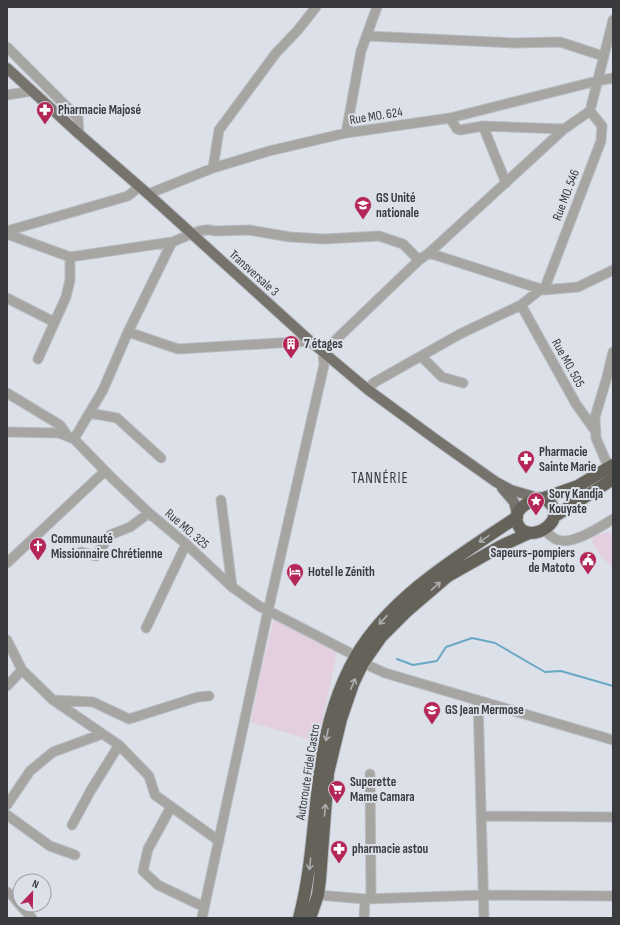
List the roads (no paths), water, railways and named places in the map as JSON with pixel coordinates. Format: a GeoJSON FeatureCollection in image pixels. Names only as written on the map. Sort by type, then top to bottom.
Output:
{"type":"FeatureCollection","features":[{"type":"Feature","properties":{"kind":"highway"},"geometry":{"type":"LineString","coordinates":[[612,472],[555,516],[549,525],[535,532],[529,533],[522,530],[518,526],[517,515],[523,506],[612,472]]}},
{"type":"Feature","properties":{"kind":"highway"},"geometry":{"type":"LineString","coordinates":[[541,498],[550,502],[555,516]]}},
{"type":"Feature","properties":{"kind":"highway","name":"Autoroute Fidel Castro"},"geometry":{"type":"LineString","coordinates":[[310,918],[318,895],[328,773],[331,759],[341,719],[360,659],[374,631],[405,598],[443,566],[517,515]]}},
{"type":"Feature","properties":{"kind":"highway","name":"Autoroute Fidel Castro"},"geometry":{"type":"LineString","coordinates":[[299,918],[308,878],[320,770],[330,721],[344,680],[360,659],[406,612],[448,576],[501,546],[529,533]]}},
{"type":"Feature","properties":{"kind":"main road","name":"Transversale 3"},"geometry":{"type":"LineString","coordinates":[[7,68],[78,134],[192,233],[310,341],[367,389],[496,482],[511,490],[541,498]]}},
{"type":"Feature","properties":{"kind":"main road","name":"Transversale 3"},"geometry":{"type":"LineString","coordinates":[[496,482],[514,502],[517,515]]}},
{"type":"Feature","properties":{"kind":"street"},"geometry":{"type":"LineString","coordinates":[[213,168],[219,130],[276,53],[298,30],[316,7]]}},
{"type":"Feature","properties":{"kind":"street"},"geometry":{"type":"LineString","coordinates":[[346,133],[361,52],[377,7]]}},
{"type":"Feature","properties":{"kind":"street"},"geometry":{"type":"LineString","coordinates":[[202,918],[268,611],[324,365],[323,352],[419,260],[429,253],[564,129],[590,111],[613,20]]}},
{"type":"Feature","properties":{"kind":"street"},"geometry":{"type":"LineString","coordinates":[[367,36],[513,43],[560,42],[603,56]]}},
{"type":"Feature","properties":{"kind":"street"},"geometry":{"type":"LineString","coordinates":[[7,47],[78,118],[78,134]]}},
{"type":"Feature","properties":{"kind":"street","name":"Rue MO. 624"},"geometry":{"type":"LineString","coordinates":[[148,194],[213,168],[269,151],[346,133],[450,118],[613,78]]}},
{"type":"Feature","properties":{"kind":"street"},"geometry":{"type":"LineString","coordinates":[[7,95],[32,91]]}},
{"type":"Feature","properties":{"kind":"street","name":"Rue MO. 546"},"geometry":{"type":"LineString","coordinates":[[542,290],[601,141],[602,126],[590,111]]}},
{"type":"Feature","properties":{"kind":"street"},"geometry":{"type":"LineString","coordinates":[[450,118],[457,129],[460,130],[483,126],[564,129]]}},
{"type":"Feature","properties":{"kind":"street"},"geometry":{"type":"LineString","coordinates":[[483,126],[506,183]]}},
{"type":"Feature","properties":{"kind":"street"},"geometry":{"type":"LineString","coordinates":[[7,231],[128,196],[139,187]]}},
{"type":"Feature","properties":{"kind":"street"},"geometry":{"type":"LineString","coordinates":[[7,234],[70,257],[172,242],[183,239],[192,233],[209,229],[214,232],[249,230],[290,237],[324,238],[379,236],[403,244],[419,260]]}},
{"type":"Feature","properties":{"kind":"street"},"geometry":{"type":"LineString","coordinates":[[7,432],[59,433],[70,437],[90,413],[103,390],[128,332],[172,242]]}},
{"type":"Feature","properties":{"kind":"street"},"geometry":{"type":"LineString","coordinates":[[429,253],[542,290],[578,287],[613,270]]}},
{"type":"Feature","properties":{"kind":"street"},"geometry":{"type":"LineString","coordinates":[[38,359],[66,297],[70,280],[70,257]]}},
{"type":"Feature","properties":{"kind":"street"},"geometry":{"type":"LineString","coordinates":[[367,389],[375,382],[460,334],[521,305],[542,290]]}},
{"type":"Feature","properties":{"kind":"street"},"geometry":{"type":"LineString","coordinates":[[7,298],[54,322]]}},
{"type":"Feature","properties":{"kind":"street","name":"Rue MO. 505"},"geometry":{"type":"LineString","coordinates":[[521,305],[576,404],[596,432]]}},
{"type":"Feature","properties":{"kind":"street"},"geometry":{"type":"LineString","coordinates":[[128,332],[178,349],[310,341]]}},
{"type":"Feature","properties":{"kind":"street"},"geometry":{"type":"LineString","coordinates":[[612,472],[596,438],[594,417],[610,375],[613,352]]}},
{"type":"Feature","properties":{"kind":"street"},"geometry":{"type":"LineString","coordinates":[[421,356],[442,377],[463,383]]}},
{"type":"Feature","properties":{"kind":"street","name":"Rue MO. 325"},"geometry":{"type":"LineString","coordinates":[[7,393],[60,425],[70,437],[149,513],[186,544],[232,587],[268,611],[385,672],[613,740]]}},
{"type":"Feature","properties":{"kind":"street"},"geometry":{"type":"LineString","coordinates":[[90,413],[117,418],[161,458]]}},
{"type":"Feature","properties":{"kind":"street"},"geometry":{"type":"LineString","coordinates":[[7,563],[105,471]]}},
{"type":"Feature","properties":{"kind":"street"},"geometry":{"type":"LineString","coordinates":[[221,500],[232,587]]}},
{"type":"Feature","properties":{"kind":"street"},"geometry":{"type":"LineString","coordinates":[[82,552],[96,556],[110,535],[130,527],[149,513]]}},
{"type":"Feature","properties":{"kind":"street"},"geometry":{"type":"LineString","coordinates":[[543,528],[550,536],[567,542],[613,520]]}},
{"type":"Feature","properties":{"kind":"street"},"geometry":{"type":"LineString","coordinates":[[146,628],[186,544]]}},
{"type":"Feature","properties":{"kind":"street"},"geometry":{"type":"LineString","coordinates":[[7,640],[22,670],[53,700],[119,746],[149,776],[155,795],[219,841]]}},
{"type":"Feature","properties":{"kind":"street"},"geometry":{"type":"LineString","coordinates":[[7,686],[22,670]]}},
{"type":"Feature","properties":{"kind":"street"},"geometry":{"type":"LineString","coordinates":[[53,700],[92,702],[129,719],[198,697],[209,696]]}},
{"type":"Feature","properties":{"kind":"street"},"geometry":{"type":"LineString","coordinates":[[478,700],[484,918]]}},
{"type":"Feature","properties":{"kind":"street"},"geometry":{"type":"LineString","coordinates":[[7,805],[30,771],[53,752],[102,734]]}},
{"type":"Feature","properties":{"kind":"street"},"geometry":{"type":"LineString","coordinates":[[72,825],[91,790],[119,746]]}},
{"type":"Feature","properties":{"kind":"street"},"geometry":{"type":"LineString","coordinates":[[364,918],[368,898],[370,774]]}},
{"type":"Feature","properties":{"kind":"street"},"geometry":{"type":"LineString","coordinates":[[171,807],[148,849],[143,871],[158,885],[204,907]]}},
{"type":"Feature","properties":{"kind":"street"},"geometry":{"type":"LineString","coordinates":[[7,815],[50,846],[75,855]]}},
{"type":"Feature","properties":{"kind":"street"},"geometry":{"type":"LineString","coordinates":[[482,816],[613,817]]}},
{"type":"Feature","properties":{"kind":"street"},"geometry":{"type":"LineString","coordinates":[[318,895],[368,898],[484,895],[613,896]]}},
{"type":"Feature","properties":{"kind":"waterway"},"geometry":{"type":"LineString","coordinates":[[397,659],[413,665],[437,661],[446,647],[472,638],[495,643],[545,672],[561,671],[613,686]]}},
{"type":"Feature","properties":{"kind":"place","name":"Pharmacie Majosé"},"geometry":{"type":"Point","coordinates":[45,125]}},
{"type":"Feature","properties":{"kind":"place","name":"GS Unité nationale"},"geometry":{"type":"Point","coordinates":[363,220]}},
{"type":"Feature","properties":{"kind":"place","name":"7 étages"},"geometry":{"type":"Point","coordinates":[291,359]}},
{"type":"Feature","properties":{"kind":"place","name":"Pharmacie Sainte Marie"},"geometry":{"type":"Point","coordinates":[526,474]}},
{"type":"Feature","properties":{"kind":"place","name":"Sory Kandja Kouyate"},"geometry":{"type":"Point","coordinates":[536,516]}},
{"type":"Feature","properties":{"kind":"place","name":"Communauté Missionnaire Chrétienne"},"geometry":{"type":"Point","coordinates":[38,561]}},
{"type":"Feature","properties":{"kind":"place","name":"Sapeurs-pompiers de Matoto"},"geometry":{"type":"Point","coordinates":[588,575]}},
{"type":"Feature","properties":{"kind":"place","name":"Hotel le Zénith"},"geometry":{"type":"Point","coordinates":[295,587]}},
{"type":"Feature","properties":{"kind":"place","name":"GS Jean Mermose"},"geometry":{"type":"Point","coordinates":[432,725]}},
{"type":"Feature","properties":{"kind":"place","name":"Superette Mame Camara"},"geometry":{"type":"Point","coordinates":[337,804]}},
{"type":"Feature","properties":{"kind":"place","name":"pharmacie astou"},"geometry":{"type":"Point","coordinates":[339,864]}},
{"type":"Feature","properties":{"kind":"district","name":"TANNÉRIE"},"geometry":{"type":"Point","coordinates":[380,478]}}]}
